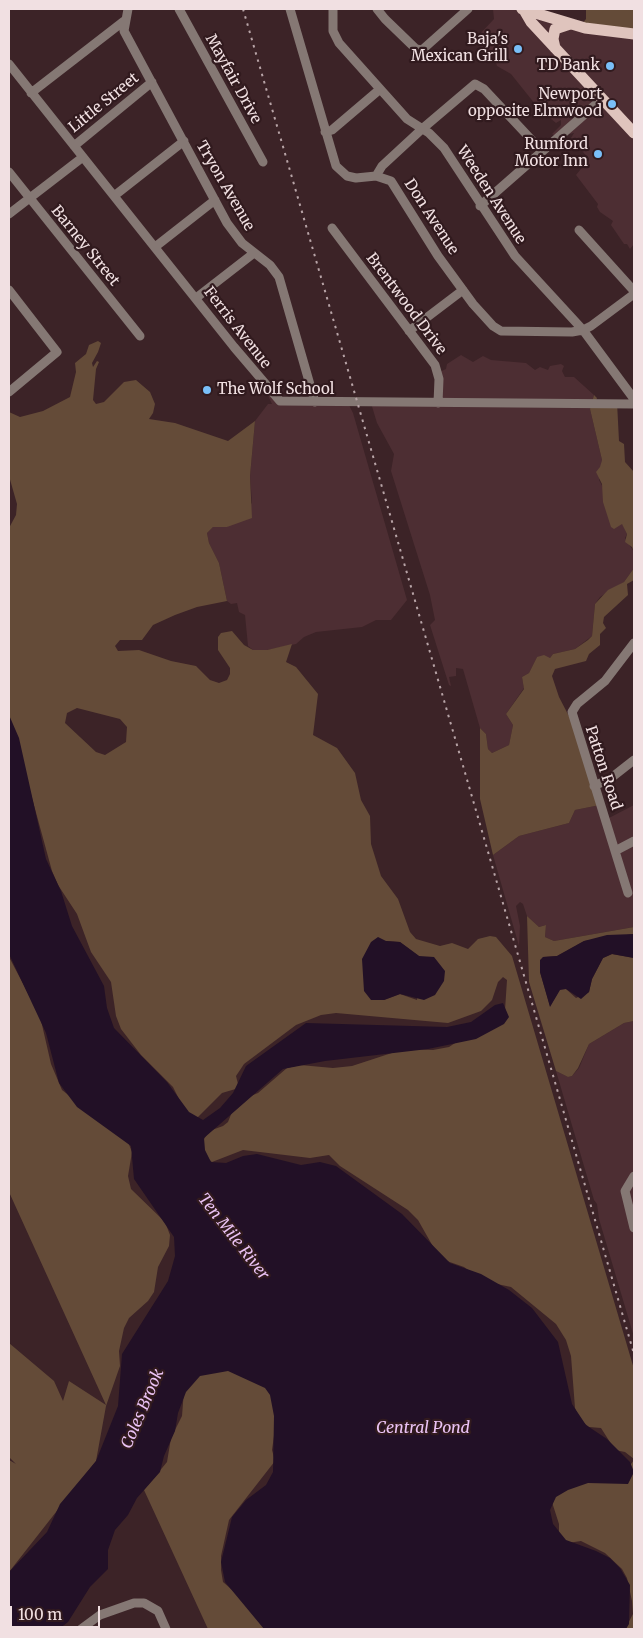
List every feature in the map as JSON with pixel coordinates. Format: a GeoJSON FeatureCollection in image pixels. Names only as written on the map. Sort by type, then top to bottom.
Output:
{"type":"FeatureCollection","features":[{"type":"Feature","properties":{"kind":"main road"},"geometry":{"type":"LineString","coordinates":[[522,9],[570,24],[634,34]]}},
{"type":"Feature","properties":{"kind":"main road"},"geometry":{"type":"LineString","coordinates":[[522,9],[555,48],[634,133]]}},
{"type":"Feature","properties":{"kind":"main road"},"geometry":{"type":"LineString","coordinates":[[555,48],[555,30],[570,24]]}},
{"type":"Feature","properties":{"kind":"street"},"geometry":{"type":"LineString","coordinates":[[32,93],[124,22],[128,9]]}},
{"type":"Feature","properties":{"kind":"street","name":"Mayfair Drive"},"geometry":{"type":"LineString","coordinates":[[180,9],[263,162]]}},
{"type":"Feature","properties":{"kind":"street"},"geometry":{"type":"LineString","coordinates":[[290,9],[333,158],[340,172],[347,176],[356,178],[376,176],[382,166],[475,84],[484,89],[542,151]]}},
{"type":"Feature","properties":{"kind":"street","name":"Weeden Avenue"},"geometry":{"type":"LineString","coordinates":[[333,9],[333,31],[335,38],[406,119],[422,129],[444,148],[480,206],[527,272],[582,330],[634,399]]}},
{"type":"Feature","properties":{"kind":"street"},"geometry":{"type":"LineString","coordinates":[[377,9],[416,49],[422,50],[468,9]]}},
{"type":"Feature","properties":{"kind":"street","name":"Tryon Avenue"},"geometry":{"type":"LineString","coordinates":[[124,22],[124,32],[236,235],[254,253],[270,265],[279,277],[315,402]]}},
{"type":"Feature","properties":{"kind":"street","name":"Ferris Avenue"},"geometry":{"type":"LineString","coordinates":[[9,64],[276,398],[287,403],[634,404]]}},
{"type":"Feature","properties":{"kind":"street","name":"Little Street"},"geometry":{"type":"LineString","coordinates":[[74,146],[152,82]]}},
{"type":"Feature","properties":{"kind":"street"},"geometry":{"type":"LineString","coordinates":[[326,132],[332,130],[379,90]]}},
{"type":"Feature","properties":{"kind":"street"},"geometry":{"type":"LineString","coordinates":[[480,206],[602,98]]}},
{"type":"Feature","properties":{"kind":"street"},"geometry":{"type":"LineString","coordinates":[[114,196],[184,141]]}},
{"type":"Feature","properties":{"kind":"street"},"geometry":{"type":"LineString","coordinates":[[9,214],[83,158]]}},
{"type":"Feature","properties":{"kind":"street","name":"Barney Street"},"geometry":{"type":"LineString","coordinates":[[9,172],[140,336]]}},
{"type":"Feature","properties":{"kind":"street","name":"Don Avenue"},"geometry":{"type":"LineString","coordinates":[[376,176],[391,182],[396,187],[438,256],[463,290],[497,329],[542,332],[582,330]]}},
{"type":"Feature","properties":{"kind":"street"},"geometry":{"type":"LineString","coordinates":[[155,247],[215,200]]}},
{"type":"Feature","properties":{"kind":"street","name":"Brentwood Drive"},"geometry":{"type":"LineString","coordinates":[[332,228],[438,371],[438,403]]}},
{"type":"Feature","properties":{"kind":"street"},"geometry":{"type":"LineString","coordinates":[[579,230],[634,292],[591,326],[582,330]]}},
{"type":"Feature","properties":{"kind":"street"},"geometry":{"type":"LineString","coordinates":[[196,298],[254,253]]}},
{"type":"Feature","properties":{"kind":"street"},"geometry":{"type":"LineString","coordinates":[[9,290],[57,352],[9,392]]}},
{"type":"Feature","properties":{"kind":"street"},"geometry":{"type":"LineString","coordinates":[[409,331],[463,290]]}},
{"type":"Feature","properties":{"kind":"street","name":"Patton Road"},"geometry":{"type":"LineString","coordinates":[[628,893],[573,719],[573,708],[605,682],[634,643]]}},
{"type":"Feature","properties":{"kind":"street"},"geometry":{"type":"LineString","coordinates":[[594,786],[611,778],[634,760]]}},
{"type":"Feature","properties":{"kind":"street"},"geometry":{"type":"LineString","coordinates":[[615,852],[634,841]]}},
{"type":"Feature","properties":{"kind":"street"},"geometry":{"type":"LineString","coordinates":[[634,1176],[624,1191],[634,1228]]}},
{"type":"Feature","properties":{"kind":"street"},"geometry":{"type":"LineString","coordinates":[[82,1629],[100,1615],[117,1607],[144,1603],[158,1611],[166,1629]]}},
{"type":"Feature","properties":{"kind":"shaded area"},"geometry":{"type":"Polygon","coordinates":[[[493,9],[529,9],[634,34],[634,244],[630,249],[627,244],[624,244],[611,225],[613,221],[600,212],[597,207],[598,204],[576,175],[589,159],[571,138],[574,133],[557,137],[552,134],[561,125],[561,120],[556,123],[539,109],[511,74],[497,66],[493,53],[482,47],[477,37],[494,19],[493,9]]]}},
{"type":"Feature","properties":{"kind":"shaded area"},"geometry":{"type":"Polygon","coordinates":[[[586,9],[634,9],[634,34],[582,24],[586,19],[586,9]]]}},
{"type":"Feature","properties":{"kind":"shaded area"},"geometry":{"type":"Polygon","coordinates":[[[98,341],[101,343],[92,363],[93,367],[97,361],[99,362],[96,369],[93,400],[96,404],[104,402],[124,382],[136,380],[150,392],[155,404],[149,419],[175,423],[228,441],[255,421],[250,476],[252,518],[227,527],[213,527],[207,533],[209,543],[219,563],[227,601],[197,607],[175,615],[153,625],[142,640],[120,640],[115,646],[118,651],[139,650],[171,661],[196,666],[210,680],[219,683],[227,680],[230,674],[230,668],[218,650],[218,637],[221,633],[232,631],[244,645],[253,650],[267,650],[292,644],[286,662],[296,667],[318,694],[313,735],[337,748],[355,773],[361,800],[370,816],[371,844],[381,876],[398,899],[410,932],[416,939],[440,946],[452,943],[468,949],[478,939],[490,936],[496,937],[512,956],[634,1369],[634,1459],[625,1452],[615,1450],[601,1428],[589,1427],[579,1419],[575,1408],[571,1356],[566,1340],[556,1324],[511,1287],[483,1281],[464,1267],[444,1260],[435,1250],[418,1220],[408,1210],[340,1166],[329,1155],[310,1158],[243,1150],[212,1162],[206,1157],[201,1144],[209,1131],[228,1122],[236,1102],[258,1093],[287,1068],[300,1065],[333,1068],[352,1066],[404,1049],[433,1050],[449,1047],[505,1010],[507,980],[503,977],[498,982],[492,1000],[481,1011],[448,1023],[336,1013],[321,1015],[296,1025],[244,1064],[236,1076],[239,1088],[222,1093],[195,1120],[184,1109],[173,1087],[141,1055],[121,1029],[116,1016],[111,982],[91,952],[77,914],[58,885],[52,871],[29,787],[9,731],[9,528],[16,515],[17,504],[9,476],[9,412],[20,417],[43,411],[70,397],[76,372],[75,363],[86,354],[89,345],[98,341]],[[77,708],[67,713],[65,723],[96,752],[105,755],[126,742],[127,727],[120,719],[77,708]],[[386,941],[384,1000],[400,994],[417,1000],[419,956],[400,942],[386,941]]]}},
{"type":"Feature","properties":{"kind":"shaded area"},"geometry":{"type":"Polygon","coordinates":[[[461,355],[473,362],[483,356],[491,360],[526,363],[535,370],[540,367],[548,370],[550,366],[561,364],[564,366],[562,371],[565,377],[574,377],[594,395],[590,409],[602,460],[599,480],[624,527],[627,534],[625,538],[634,552],[634,568],[624,582],[600,597],[595,604],[592,636],[575,649],[553,654],[550,658],[537,657],[529,673],[522,677],[524,688],[506,714],[513,725],[509,745],[492,753],[488,749],[486,734],[480,728],[463,669],[456,668],[456,676],[449,677],[451,686],[449,685],[430,625],[435,620],[430,595],[391,471],[394,454],[377,423],[371,403],[436,401],[437,373],[446,369],[447,364],[461,355]]]}},
{"type":"Feature","properties":{"kind":"shaded area"},"geometry":{"type":"Polygon","coordinates":[[[265,389],[278,397],[347,401],[353,413],[407,600],[391,620],[376,620],[362,627],[316,632],[304,637],[296,644],[267,650],[253,650],[248,646],[245,615],[239,612],[237,603],[231,604],[227,601],[219,563],[209,543],[207,533],[213,527],[227,527],[252,503],[250,476],[255,421],[268,404],[272,404],[265,389]]]}},
{"type":"Feature","properties":{"kind":"shaded area"},"geometry":{"type":"Polygon","coordinates":[[[594,395],[597,398],[596,401],[617,402],[619,441],[624,444],[625,462],[634,472],[634,552],[632,547],[625,542],[627,534],[622,524],[614,529],[611,527],[603,502],[602,484],[596,472],[602,460],[590,409],[594,395]]]}},
{"type":"Feature","properties":{"kind":"shaded area"},"geometry":{"type":"Polygon","coordinates":[[[634,568],[634,580],[627,584],[628,595],[604,617],[603,623],[606,628],[600,634],[600,645],[589,654],[586,661],[555,669],[552,676],[559,697],[573,724],[600,805],[575,810],[569,823],[519,836],[493,855],[480,799],[480,728],[486,734],[488,749],[492,753],[509,745],[513,725],[506,714],[524,689],[522,677],[529,673],[537,657],[544,655],[550,658],[553,654],[575,649],[588,640],[592,636],[595,604],[608,590],[624,582],[634,568]]]}},
{"type":"Feature","properties":{"kind":"shaded area"},"geometry":{"type":"Polygon","coordinates":[[[600,805],[609,818],[634,805],[634,927],[554,941],[545,937],[546,925],[539,927],[527,916],[523,904],[520,902],[516,906],[520,926],[519,946],[493,855],[519,836],[569,823],[575,810],[600,805]]]}},
{"type":"Feature","properties":{"kind":"shaded area"},"geometry":{"type":"Polygon","coordinates":[[[527,916],[539,927],[546,925],[545,937],[554,941],[634,927],[634,934],[584,941],[557,956],[543,957],[540,972],[550,1006],[560,989],[566,989],[576,998],[589,992],[592,979],[603,958],[612,954],[634,958],[634,1021],[624,1023],[589,1044],[578,1068],[572,1076],[568,1077],[556,1071],[529,982],[527,916]]]}},
{"type":"Feature","properties":{"kind":"shaded area"},"geometry":{"type":"Polygon","coordinates":[[[9,957],[40,1016],[51,1064],[62,1090],[128,1142],[132,1152],[128,1176],[131,1189],[165,1222],[170,1235],[169,1246],[158,1267],[154,1292],[148,1301],[129,1318],[124,1328],[119,1351],[120,1366],[106,1406],[96,1461],[9,1572],[9,1460],[16,1464],[9,1457],[9,1343],[54,1381],[63,1401],[69,1381],[106,1405],[9,1192],[9,957]]]}},
{"type":"Feature","properties":{"kind":"shaded area"},"geometry":{"type":"Polygon","coordinates":[[[634,1021],[634,1337],[599,1219],[597,1204],[594,1200],[556,1071],[568,1077],[572,1076],[579,1068],[589,1044],[624,1023],[634,1021]]]}},
{"type":"Feature","properties":{"kind":"shaded area"},"geometry":{"type":"Polygon","coordinates":[[[228,1365],[270,1389],[276,1422],[272,1450],[275,1461],[229,1520],[221,1556],[223,1582],[254,1609],[269,1629],[208,1629],[144,1490],[167,1462],[171,1438],[182,1416],[184,1390],[194,1372],[228,1365]]]}},
{"type":"Feature","properties":{"kind":"shaded area"},"geometry":{"type":"Polygon","coordinates":[[[634,1460],[634,1629],[625,1629],[633,1614],[627,1578],[622,1569],[605,1553],[581,1541],[568,1543],[559,1534],[559,1524],[551,1499],[553,1488],[628,1468],[634,1460]]]}},
{"type":"Feature","properties":{"kind":"water","name":"Central Pond"},"geometry":{"type":"Polygon","coordinates":[[[9,715],[19,738],[46,859],[61,891],[72,926],[104,986],[107,1008],[114,1028],[167,1082],[189,1112],[203,1120],[220,1108],[233,1093],[246,1066],[306,1023],[447,1027],[471,1022],[495,1005],[503,1003],[509,1017],[504,1024],[476,1039],[428,1049],[325,1061],[283,1069],[204,1138],[205,1150],[211,1162],[226,1163],[243,1156],[257,1154],[301,1165],[320,1162],[336,1166],[402,1214],[450,1263],[481,1274],[509,1290],[532,1308],[558,1342],[572,1404],[586,1425],[607,1439],[630,1462],[634,1472],[628,1484],[588,1483],[568,1490],[556,1497],[550,1510],[553,1524],[566,1540],[610,1558],[620,1568],[630,1585],[629,1624],[626,1629],[264,1629],[225,1582],[221,1562],[232,1517],[246,1500],[266,1485],[273,1472],[274,1416],[270,1395],[265,1388],[228,1371],[200,1376],[186,1392],[178,1413],[175,1431],[164,1456],[160,1472],[137,1498],[128,1515],[115,1530],[108,1550],[108,1569],[90,1587],[68,1622],[59,1629],[9,1629],[9,1572],[47,1532],[60,1504],[96,1461],[118,1406],[122,1354],[168,1281],[175,1256],[174,1237],[134,1179],[131,1146],[77,1107],[59,1083],[46,1033],[9,954],[9,715]]]}},
{"type":"Feature","properties":{"kind":"water"},"geometry":{"type":"Polygon","coordinates":[[[634,934],[634,958],[612,954],[603,958],[592,979],[589,992],[581,999],[566,989],[560,990],[550,1007],[540,972],[540,960],[543,957],[557,956],[584,941],[607,935],[634,934]]]}},
{"type":"Feature","properties":{"kind":"water"},"geometry":{"type":"Polygon","coordinates":[[[378,937],[386,941],[400,942],[419,956],[434,957],[445,971],[444,981],[435,995],[424,1000],[400,994],[384,1000],[371,1000],[364,991],[362,959],[371,942],[378,937]]]}},
{"type":"Feature","properties":{"kind":"railway"},"geometry":{"type":"LineString","coordinates":[[243,9],[634,1354]]}},
{"type":"Feature","properties":{"kind":"place","name":"Baja's Mexican Grill"},"geometry":{"type":"Point","coordinates":[518,49]}},
{"type":"Feature","properties":{"kind":"place","name":"TD Bank"},"geometry":{"type":"Point","coordinates":[610,66]}},
{"type":"Feature","properties":{"kind":"place","name":"Newport opposite Elmwood"},"geometry":{"type":"Point","coordinates":[612,104]}},
{"type":"Feature","properties":{"kind":"place","name":"Rumford Motor Inn"},"geometry":{"type":"Point","coordinates":[598,154]}},
{"type":"Feature","properties":{"kind":"place","name":"The Wolf School"},"geometry":{"type":"Point","coordinates":[207,390]}},
{"type":"Feature","properties":{"kind":"water label","name":"Ten Mile River"},"geometry":{"type":"Point","coordinates":[233,1237]}},
{"type":"Feature","properties":{"kind":"water label","name":"Coles Brook"},"geometry":{"type":"Point","coordinates":[143,1409]}}]}
